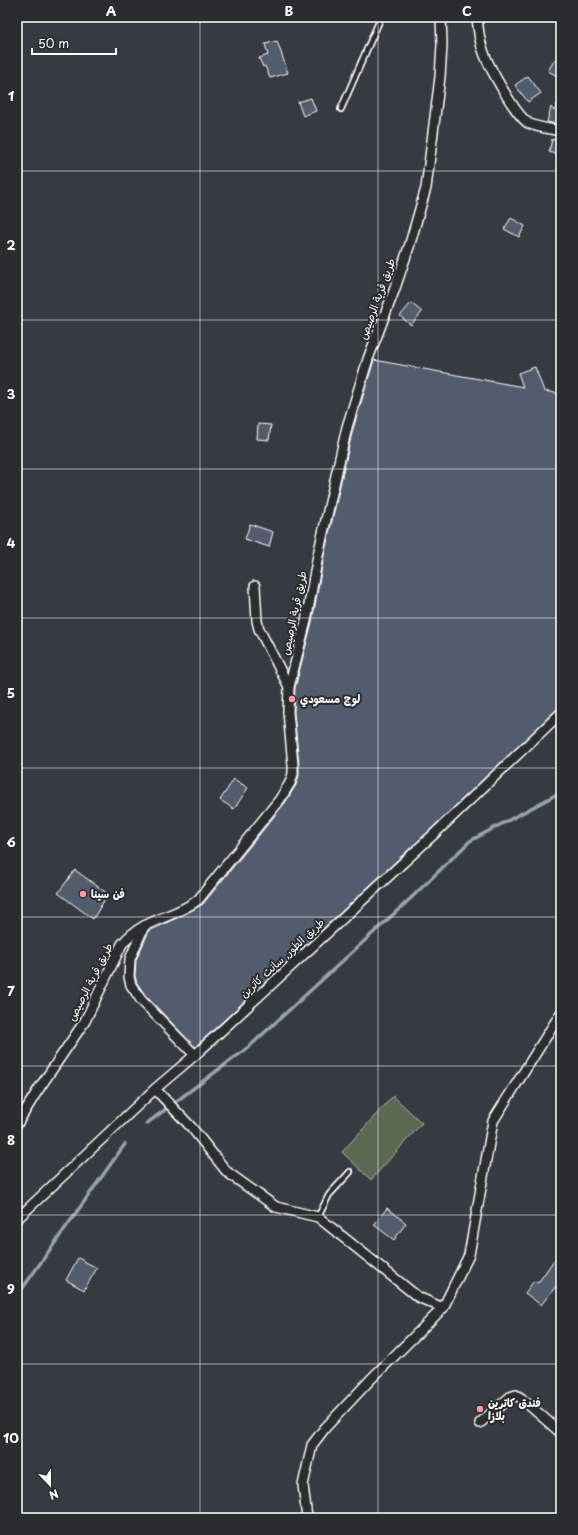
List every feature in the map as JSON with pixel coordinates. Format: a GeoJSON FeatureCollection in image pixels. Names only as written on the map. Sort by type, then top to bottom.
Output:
{"type":"FeatureCollection","features":[{"type":"Feature","properties":{"kind":"street","name":"طريق قرية الرصيص"},"geometry":{"type":"LineString","coordinates":[[17,1124],[38,1090],[85,1021],[122,944],[135,931],[186,908],[198,900],[286,791],[292,778],[293,765],[288,712],[289,687],[306,621],[318,555],[347,427],[368,359],[409,248],[426,188],[440,77],[442,46],[441,17]]}},
{"type":"Feature","properties":{"kind":"street"},"geometry":{"type":"LineString","coordinates":[[477,17],[480,40],[485,56],[517,112],[528,123],[561,131]]}},
{"type":"Feature","properties":{"kind":"street"},"geometry":{"type":"LineString","coordinates":[[255,586],[257,622],[259,629],[289,687]]}},
{"type":"Feature","properties":{"kind":"street","name":"طريق الطور, سانت كاترين"},"geometry":{"type":"LineString","coordinates":[[17,1219],[155,1088],[195,1055],[433,835],[561,713]]}},
{"type":"Feature","properties":{"kind":"street"},"geometry":{"type":"LineString","coordinates":[[144,926],[130,959],[129,977],[131,985],[142,1000],[195,1055]]}},
{"type":"Feature","properties":{"kind":"street"},"geometry":{"type":"LineString","coordinates":[[307,1518],[303,1485],[312,1445],[325,1428],[371,1379],[444,1308],[469,1255],[493,1121],[561,1013]]}},
{"type":"Feature","properties":{"kind":"street"},"geometry":{"type":"LineString","coordinates":[[155,1088],[192,1128],[227,1172],[276,1206],[318,1217],[418,1297],[444,1308]]}},
{"type":"Feature","properties":{"kind":"street"},"geometry":{"type":"LineString","coordinates":[[480,1423],[510,1397],[516,1395],[561,1434]]}},
{"type":"Feature","properties":{"kind":"lane"},"geometry":{"type":"LineString","coordinates":[[341,109],[381,17]]}},
{"type":"Feature","properties":{"kind":"lane"},"geometry":{"type":"LineString","coordinates":[[318,1217],[329,1195],[350,1172]]}},
{"type":"Feature","properties":{"kind":"green space"},"geometry":{"type":"Polygon","coordinates":[[[393,1096],[422,1123],[371,1180],[342,1152],[393,1096]]]}},
{"type":"Feature","properties":{"kind":"building"},"geometry":{"type":"Polygon","coordinates":[[[277,41],[288,73],[270,78],[265,66],[263,67],[259,58],[268,55],[265,44],[277,41]]]}},
{"type":"Feature","properties":{"kind":"building"},"geometry":{"type":"Polygon","coordinates":[[[555,59],[561,63],[561,78],[548,71],[555,59]]]}},
{"type":"Feature","properties":{"kind":"building"},"geometry":{"type":"Polygon","coordinates":[[[528,76],[541,93],[528,102],[515,85],[528,76]]]}},
{"type":"Feature","properties":{"kind":"building"},"geometry":{"type":"Polygon","coordinates":[[[561,95],[561,125],[547,122],[551,107],[554,111],[561,95]]]}},
{"type":"Feature","properties":{"kind":"building"},"geometry":{"type":"Polygon","coordinates":[[[311,98],[316,111],[303,116],[298,102],[311,98]]]}},
{"type":"Feature","properties":{"kind":"building"},"geometry":{"type":"Polygon","coordinates":[[[552,139],[561,142],[561,156],[549,152],[552,139]]]}},
{"type":"Feature","properties":{"kind":"building"},"geometry":{"type":"Polygon","coordinates":[[[511,218],[525,226],[519,237],[504,229],[511,218]]]}},
{"type":"Feature","properties":{"kind":"building"},"geometry":{"type":"Polygon","coordinates":[[[411,303],[422,312],[411,325],[400,316],[411,303]]]}},
{"type":"Feature","properties":{"kind":"building"},"geometry":{"type":"Polygon","coordinates":[[[374,360],[523,387],[518,373],[535,367],[544,391],[561,394],[561,707],[557,709],[429,831],[195,1047],[146,996],[137,983],[135,976],[136,960],[149,931],[203,904],[285,803],[296,785],[299,776],[299,765],[294,712],[295,688],[312,622],[324,556],[353,429],[374,360]]]}},
{"type":"Feature","properties":{"kind":"building"},"geometry":{"type":"Polygon","coordinates":[[[258,424],[271,425],[269,440],[257,439],[258,424]]]}},
{"type":"Feature","properties":{"kind":"building"},"geometry":{"type":"Polygon","coordinates":[[[250,524],[273,532],[269,547],[245,539],[250,524]]]}},
{"type":"Feature","properties":{"kind":"building"},"geometry":{"type":"Polygon","coordinates":[[[234,779],[248,788],[234,809],[220,800],[234,779]]]}},
{"type":"Feature","properties":{"kind":"building","name":"فن سينا"},"geometry":{"type":"Polygon","coordinates":[[[75,870],[108,894],[93,919],[58,893],[75,870]]]}},
{"type":"Feature","properties":{"kind":"building"},"geometry":{"type":"Polygon","coordinates":[[[387,1208],[406,1223],[394,1240],[374,1225],[387,1208]]]}},
{"type":"Feature","properties":{"kind":"building"},"geometry":{"type":"Polygon","coordinates":[[[78,1258],[97,1268],[84,1290],[66,1280],[78,1258]]]}},
{"type":"Feature","properties":{"kind":"building"},"geometry":{"type":"Polygon","coordinates":[[[554,1260],[561,1264],[561,1280],[541,1305],[525,1293],[534,1281],[538,1283],[554,1260]]]}},
{"type":"Feature","properties":{"kind":"waterway"},"geometry":{"type":"LineString","coordinates":[[146,1124],[250,1046],[410,899],[470,841],[561,792]]}},
{"type":"Feature","properties":{"kind":"waterway"},"geometry":{"type":"LineString","coordinates":[[17,1296],[125,1144]]}},
{"type":"Feature","properties":{"kind":"place","name":"لوج مسعودي"},"geometry":{"type":"Point","coordinates":[292,699]}},
{"type":"Feature","properties":{"kind":"place","name":"فن سينا"},"geometry":{"type":"Point","coordinates":[83,894]}},
{"type":"Feature","properties":{"kind":"place","name":"فندق كاترين بلازا"},"geometry":{"type":"Point","coordinates":[480,1409]}}]}
